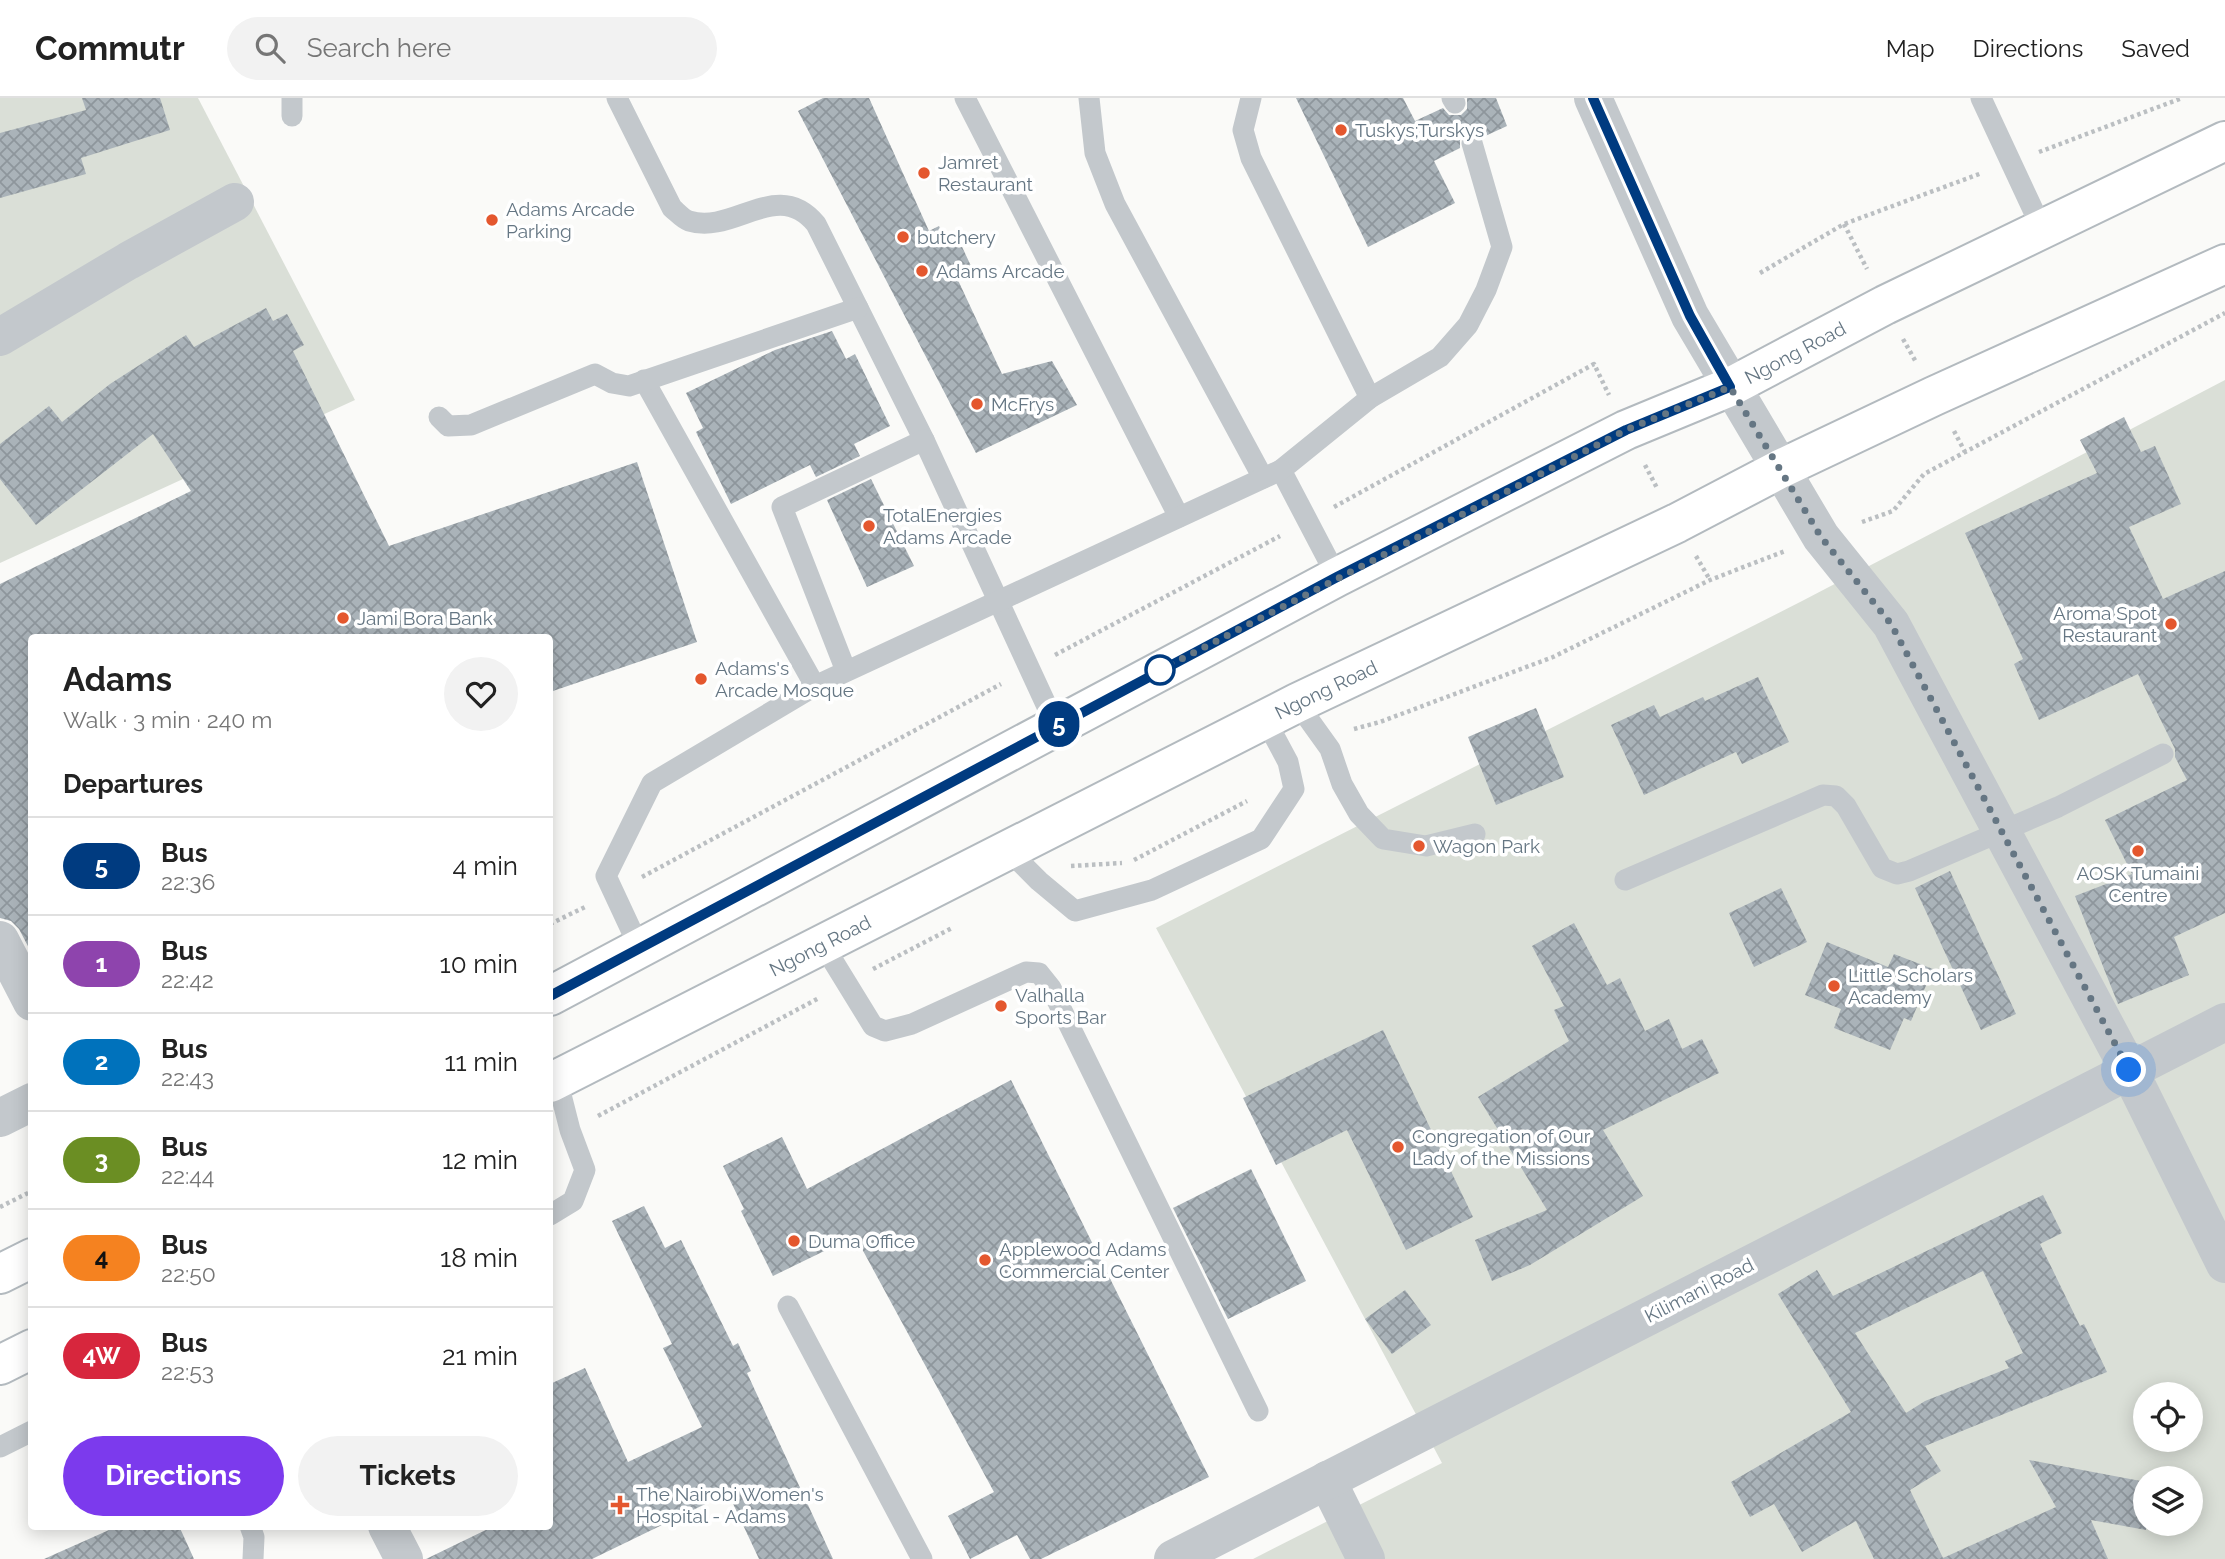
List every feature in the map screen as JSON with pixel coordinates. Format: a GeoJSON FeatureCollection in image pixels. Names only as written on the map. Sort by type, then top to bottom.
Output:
{"type":"FeatureCollection","features":[{"type":"Feature","properties":{"kind":"main road","name":"Ngong Road"},"geometry":{"type":"LineString","coordinates":[[553,994],[1337,577],[1626,430],[1730,387],[1885,305],[2225,141]]}},
{"type":"Feature","properties":{"kind":"main road","name":"Ngong Road"},"geometry":{"type":"LineString","coordinates":[[553,1081],[1281,711],[1676,523],[1780,469],[1934,396],[2225,264]]}},
{"type":"Feature","properties":{"kind":"main road"},"geometry":{"type":"LineString","coordinates":[[0,1274],[28,1260]]}},
{"type":"Feature","properties":{"kind":"main road"},"geometry":{"type":"LineString","coordinates":[[0,1365],[28,1351]]}},
{"type":"Feature","properties":{"kind":"street"},"geometry":{"type":"LineString","coordinates":[[1593,98],[1690,316],[1821,537],[1891,624],[2129,1070],[2225,1264]]}},
{"type":"Feature","properties":{"kind":"street"},"geometry":{"type":"LineString","coordinates":[[0,337],[235,202]]}},
{"type":"Feature","properties":{"kind":"street"},"geometry":{"type":"LineString","coordinates":[[0,940],[28,994]]}},
{"type":"Feature","properties":{"kind":"street","name":"Kilimani Road"},"geometry":{"type":"LineString","coordinates":[[1173,1559],[2225,1022]]}},
{"type":"Feature","properties":{"kind":"street"},"geometry":{"type":"LineString","coordinates":[[0,1118],[28,1104]]}},
{"type":"Feature","properties":{"kind":"street"},"geometry":{"type":"LineString","coordinates":[[1327,1479],[1366,1559]]}},
{"type":"Feature","properties":{"kind":"street"},"geometry":{"type":"LineString","coordinates":[[389,1530],[404,1559]]}},
{"type":"Feature","properties":{"kind":"lane"},"geometry":{"type":"LineString","coordinates":[[617,98],[672,208],[688,220],[707,223],[782,204],[806,213],[816,225],[924,440],[1056,726]]}},
{"type":"Feature","properties":{"kind":"lane"},"geometry":{"type":"LineString","coordinates":[[965,98],[1179,517]]}},
{"type":"Feature","properties":{"kind":"lane"},"geometry":{"type":"LineString","coordinates":[[1090,98],[1095,153],[1115,204],[1272,474],[1307,521],[1337,577]]}},
{"type":"Feature","properties":{"kind":"lane"},"geometry":{"type":"LineString","coordinates":[[1251,98],[1243,130],[1251,158],[1370,398]]}},
{"type":"Feature","properties":{"kind":"lane"},"geometry":{"type":"LineString","coordinates":[[1981,98],[2042,229]]}},
{"type":"Feature","properties":{"kind":"lane"},"geometry":{"type":"LineString","coordinates":[[640,949],[606,876],[652,783],[815,686],[1272,474],[1370,398],[1440,357],[1468,325],[1486,290],[1502,247],[1472,143]]}},
{"type":"Feature","properties":{"kind":"lane"},"geometry":{"type":"LineString","coordinates":[[439,417],[448,426],[471,425],[595,374],[612,383],[629,386],[858,308]]}},
{"type":"Feature","properties":{"kind":"lane"},"geometry":{"type":"LineString","coordinates":[[644,380],[815,686]]}},
{"type":"Feature","properties":{"kind":"lane"},"geometry":{"type":"LineString","coordinates":[[846,671],[782,507],[924,440]]}},
{"type":"Feature","properties":{"kind":"lane"},"geometry":{"type":"LineString","coordinates":[[1281,711],[1322,738],[1330,749],[1342,784],[1359,814],[1383,839],[1426,846],[1475,834]]}},
{"type":"Feature","properties":{"kind":"lane"},"geometry":{"type":"LineString","coordinates":[[1007,849],[1075,911],[1152,890],[1261,839],[1294,789],[1281,711]]}},
{"type":"Feature","properties":{"kind":"lane"},"geometry":{"type":"LineString","coordinates":[[1625,880],[1823,795],[1836,796],[1846,806],[1882,867],[1897,874],[2003,832],[2163,754]]}},
{"type":"Feature","properties":{"kind":"lane"},"geometry":{"type":"LineString","coordinates":[[822,943],[873,1026],[885,1031],[912,1024],[1026,972],[1039,973],[1051,988],[1258,1411]]}},
{"type":"Feature","properties":{"kind":"lane"},"geometry":{"type":"LineString","coordinates":[[553,1081],[584,1170],[573,1201],[553,1213]]}},
{"type":"Feature","properties":{"kind":"lane"},"geometry":{"type":"LineString","coordinates":[[788,1306],[922,1559]]}},
{"type":"Feature","properties":{"kind":"lane"},"geometry":{"type":"LineString","coordinates":[[0,1447],[28,1433]]}},
{"type":"Feature","properties":{"kind":"lane"},"geometry":{"type":"LineString","coordinates":[[251,1530],[254,1538],[253,1559]]}},
{"type":"Feature","properties":{"kind":"path"},"geometry":{"type":"LineString","coordinates":[[1760,273],[1844,224]]}},
{"type":"Feature","properties":{"kind":"path"},"geometry":{"type":"LineString","coordinates":[[1322,738],[1380,722],[1553,657],[1710,580],[1893,511],[1924,474],[2225,313]]}},
{"type":"Feature","properties":{"kind":"path"},"geometry":{"type":"LineString","coordinates":[[553,922],[1307,521],[1594,364],[1626,430],[1710,580]]}},
{"type":"Feature","properties":{"kind":"path"},"geometry":{"type":"LineString","coordinates":[[1039,881],[1066,867],[1129,862],[1248,800],[1278,769],[1289,762]]}},
{"type":"Feature","properties":{"kind":"path"},"geometry":{"type":"LineString","coordinates":[[570,1130],[955,926]]}},
{"type":"Feature","properties":{"kind":"path"},"geometry":{"type":"LineString","coordinates":[[0,1207],[28,1193]]}},
{"type":"Feature","properties":{"kind":"shaded area"},"geometry":{"type":"Polygon","coordinates":[[[0,98],[198,98],[355,400],[0,563],[0,98]]]}},
{"type":"Feature","properties":{"kind":"shaded area"},"geometry":{"type":"Polygon","coordinates":[[[2225,380],[2225,1559],[1253,1559],[1442,1463],[1156,928],[1804,600],[2225,380]]]}},
{"type":"Feature","properties":{"kind":"building"},"geometry":{"type":"Polygon","coordinates":[[[82,98],[160,98],[170,130],[81,158],[86,174],[0,198],[0,133],[86,110],[82,98]]]}},
{"type":"Feature","properties":{"kind":"building","name":"Adams Arcade"},"geometry":{"type":"Polygon","coordinates":[[[823,98],[869,98],[929,231],[939,226],[944,239],[956,234],[971,266],[956,276],[1002,374],[1052,361],[1077,405],[976,453],[798,111],[823,98]]]}},
{"type":"Feature","properties":{"kind":"building"},"geometry":{"type":"Polygon","coordinates":[[[1296,98],[1403,98],[1415,121],[1443,108],[1449,115],[1461,115],[1467,109],[1467,98],[1496,98],[1507,126],[1483,137],[1476,131],[1468,131],[1460,139],[1460,148],[1434,161],[1455,203],[1368,247],[1296,98]]]}},
{"type":"Feature","properties":{"kind":"building"},"geometry":{"type":"Polygon","coordinates":[[[266,308],[273,321],[287,314],[304,345],[293,351],[389,546],[637,462],[697,642],[553,691],[553,634],[28,634],[28,946],[19,929],[11,921],[0,918],[0,584],[191,491],[153,434],[36,525],[0,479],[0,444],[49,406],[62,422],[110,384],[186,335],[194,347],[266,308]]]}},
{"type":"Feature","properties":{"kind":"building"},"geometry":{"type":"Polygon","coordinates":[[[832,331],[846,359],[855,354],[890,426],[854,444],[860,456],[816,477],[810,465],[731,504],[696,432],[703,428],[686,393],[775,350],[832,331]]]}},
{"type":"Feature","properties":{"kind":"building"},"geometry":{"type":"Polygon","coordinates":[[[2124,417],[2141,452],[2155,446],[2181,504],[2129,527],[2163,599],[2225,571],[2225,913],[2174,937],[2189,975],[2118,1004],[2075,896],[2132,874],[2105,820],[2187,780],[2175,757],[2175,749],[2138,674],[2039,720],[2014,664],[2023,659],[1965,533],[2097,473],[2080,440],[2124,417]]]}},
{"type":"Feature","properties":{"kind":"building"},"geometry":{"type":"Polygon","coordinates":[[[871,479],[914,566],[867,587],[827,500],[871,479]]]}},
{"type":"Feature","properties":{"kind":"building"},"geometry":{"type":"Polygon","coordinates":[[[1758,677],[1789,742],[1742,764],[1736,752],[1644,795],[1611,725],[1654,705],[1660,717],[1703,697],[1705,701],[1758,677]]]}},
{"type":"Feature","properties":{"kind":"building"},"geometry":{"type":"Polygon","coordinates":[[[1536,708],[1564,777],[1496,805],[1468,737],[1536,708]]]}},
{"type":"Feature","properties":{"kind":"building"},"geometry":{"type":"Polygon","coordinates":[[[1950,871],[2016,1014],[1981,1030],[1915,888],[1950,871]]]}},
{"type":"Feature","properties":{"kind":"building"},"geometry":{"type":"Polygon","coordinates":[[[1781,888],[1807,942],[1754,967],[1729,913],[1781,888]]]}},
{"type":"Feature","properties":{"kind":"building"},"geometry":{"type":"Polygon","coordinates":[[[1574,923],[1607,985],[1620,978],[1645,1031],[1669,1019],[1682,1049],[1702,1039],[1719,1073],[1603,1130],[1643,1196],[1530,1265],[1492,1281],[1475,1240],[1547,1210],[1478,1097],[1569,1041],[1554,1010],[1564,1006],[1532,946],[1574,923]]]}},
{"type":"Feature","properties":{"kind":"building"},"geometry":{"type":"Polygon","coordinates":[[[1827,942],[1888,967],[1894,954],[1933,969],[1911,1021],[1904,1018],[1890,1050],[1834,1028],[1841,1009],[1805,995],[1827,942]]]}},
{"type":"Feature","properties":{"kind":"building","name":"Congregation of Our Lady of the Missions"},"geometry":{"type":"Polygon","coordinates":[[[1383,1030],[1473,1217],[1406,1250],[1347,1130],[1276,1165],[1243,1098],[1383,1030]]]}},
{"type":"Feature","properties":{"kind":"building","name":"Applewood Adams Commercial Center"},"geometry":{"type":"Polygon","coordinates":[[[1011,1080],[1209,1477],[1041,1559],[1030,1559],[1017,1535],[970,1559],[948,1516],[994,1492],[855,1236],[773,1276],[741,1211],[744,1209],[723,1166],[782,1137],[807,1189],[1011,1080]]]}},
{"type":"Feature","properties":{"kind":"building"},"geometry":{"type":"Polygon","coordinates":[[[1251,1169],[1306,1281],[1228,1319],[1173,1208],[1251,1169]]]}},
{"type":"Feature","properties":{"kind":"building"},"geometry":{"type":"Polygon","coordinates":[[[2043,1195],[2062,1233],[2040,1244],[2080,1326],[2084,1324],[2107,1372],[1925,1446],[1941,1471],[1910,1490],[1943,1558],[2056,1507],[2029,1460],[2133,1480],[2133,1528],[2091,1520],[2108,1559],[1874,1559],[1856,1521],[1802,1552],[1774,1504],[1750,1517],[1731,1482],[1851,1412],[1778,1294],[1817,1270],[1833,1296],[2043,1195]],[[1983,1271],[1855,1333],[1906,1413],[1925,1401],[2009,1368],[2005,1361],[2023,1353],[1983,1271]]]}},
{"type":"Feature","properties":{"kind":"building"},"geometry":{"type":"Polygon","coordinates":[[[644,1206],[665,1248],[681,1240],[733,1346],[738,1343],[751,1371],[747,1373],[833,1559],[759,1559],[728,1493],[592,1559],[426,1559],[486,1530],[553,1530],[553,1383],[585,1368],[628,1462],[702,1427],[663,1348],[672,1344],[612,1221],[644,1206]]]}},
{"type":"Feature","properties":{"kind":"building"},"geometry":{"type":"Polygon","coordinates":[[[1405,1290],[1431,1325],[1392,1354],[1365,1319],[1405,1290]]]}},
{"type":"Feature","properties":{"kind":"building"},"geometry":{"type":"Polygon","coordinates":[[[109,1530],[181,1530],[194,1559],[44,1559],[109,1530]]]}},
{"type":"Feature","properties":{"kind":"bus line","name":"5"},"geometry":{"type":"LineString","coordinates":[[553,994],[1337,577],[1626,430],[1730,387],[1690,316],[1593,98]]}},
{"type":"Feature","properties":{"kind":"place","name":"Tuskys;Turskys"},"geometry":{"type":"Point","coordinates":[1341,130]}},
{"type":"Feature","properties":{"kind":"place","name":"Jamret Restaurant"},"geometry":{"type":"Point","coordinates":[924,173]}},
{"type":"Feature","properties":{"kind":"place","name":"Adams Arcade Parking"},"geometry":{"type":"Point","coordinates":[492,220]}},
{"type":"Feature","properties":{"kind":"place","name":"butchery"},"geometry":{"type":"Point","coordinates":[903,237]}},
{"type":"Feature","properties":{"kind":"place","name":"Adams Arcade"},"geometry":{"type":"Point","coordinates":[922,271]}},
{"type":"Feature","properties":{"kind":"place","name":"McFrys"},"geometry":{"type":"Point","coordinates":[977,404]}},
{"type":"Feature","properties":{"kind":"place","name":"TotalEnergies Adams Arcade"},"geometry":{"type":"Point","coordinates":[869,526]}},
{"type":"Feature","properties":{"kind":"place","name":"Jami Bora Bank"},"geometry":{"type":"Point","coordinates":[343,618]}},
{"type":"Feature","properties":{"kind":"place","name":"Aroma Spot Restaurant"},"geometry":{"type":"Point","coordinates":[2171,624]}},
{"type":"Feature","properties":{"kind":"place","name":"Adams's Arcade Mosque"},"geometry":{"type":"Point","coordinates":[701,679]}},
{"type":"Feature","properties":{"kind":"place","name":"Wagon Park"},"geometry":{"type":"Point","coordinates":[1419,846]}},
{"type":"Feature","properties":{"kind":"place","name":"AOSK Tumaini Centre"},"geometry":{"type":"Point","coordinates":[2138,851]}},
{"type":"Feature","properties":{"kind":"place","name":"Little Scholars Academy"},"geometry":{"type":"Point","coordinates":[1834,986]}},
{"type":"Feature","properties":{"kind":"place","name":"Valhalla Sports Bar"},"geometry":{"type":"Point","coordinates":[1001,1006]}},
{"type":"Feature","properties":{"kind":"place","name":"Congregation of Our Lady of the Missions"},"geometry":{"type":"Point","coordinates":[1398,1147]}},
{"type":"Feature","properties":{"kind":"place","name":"Duma Office"},"geometry":{"type":"Point","coordinates":[794,1241]}},
{"type":"Feature","properties":{"kind":"place","name":"Applewood Adams Commercial Center"},"geometry":{"type":"Point","coordinates":[985,1260]}},
{"type":"Feature","properties":{"kind":"place","name":"The Nairobi Women's Hospital - Adams"},"geometry":{"type":"Point","coordinates":[620,1505]}},
{"type":"Feature","properties":{"kind":"route"},"geometry":{"type":"LineString","coordinates":[[1160,670],[1626,430],[1730,387],[1821,537],[1891,624],[2129,1070]]}}]}
